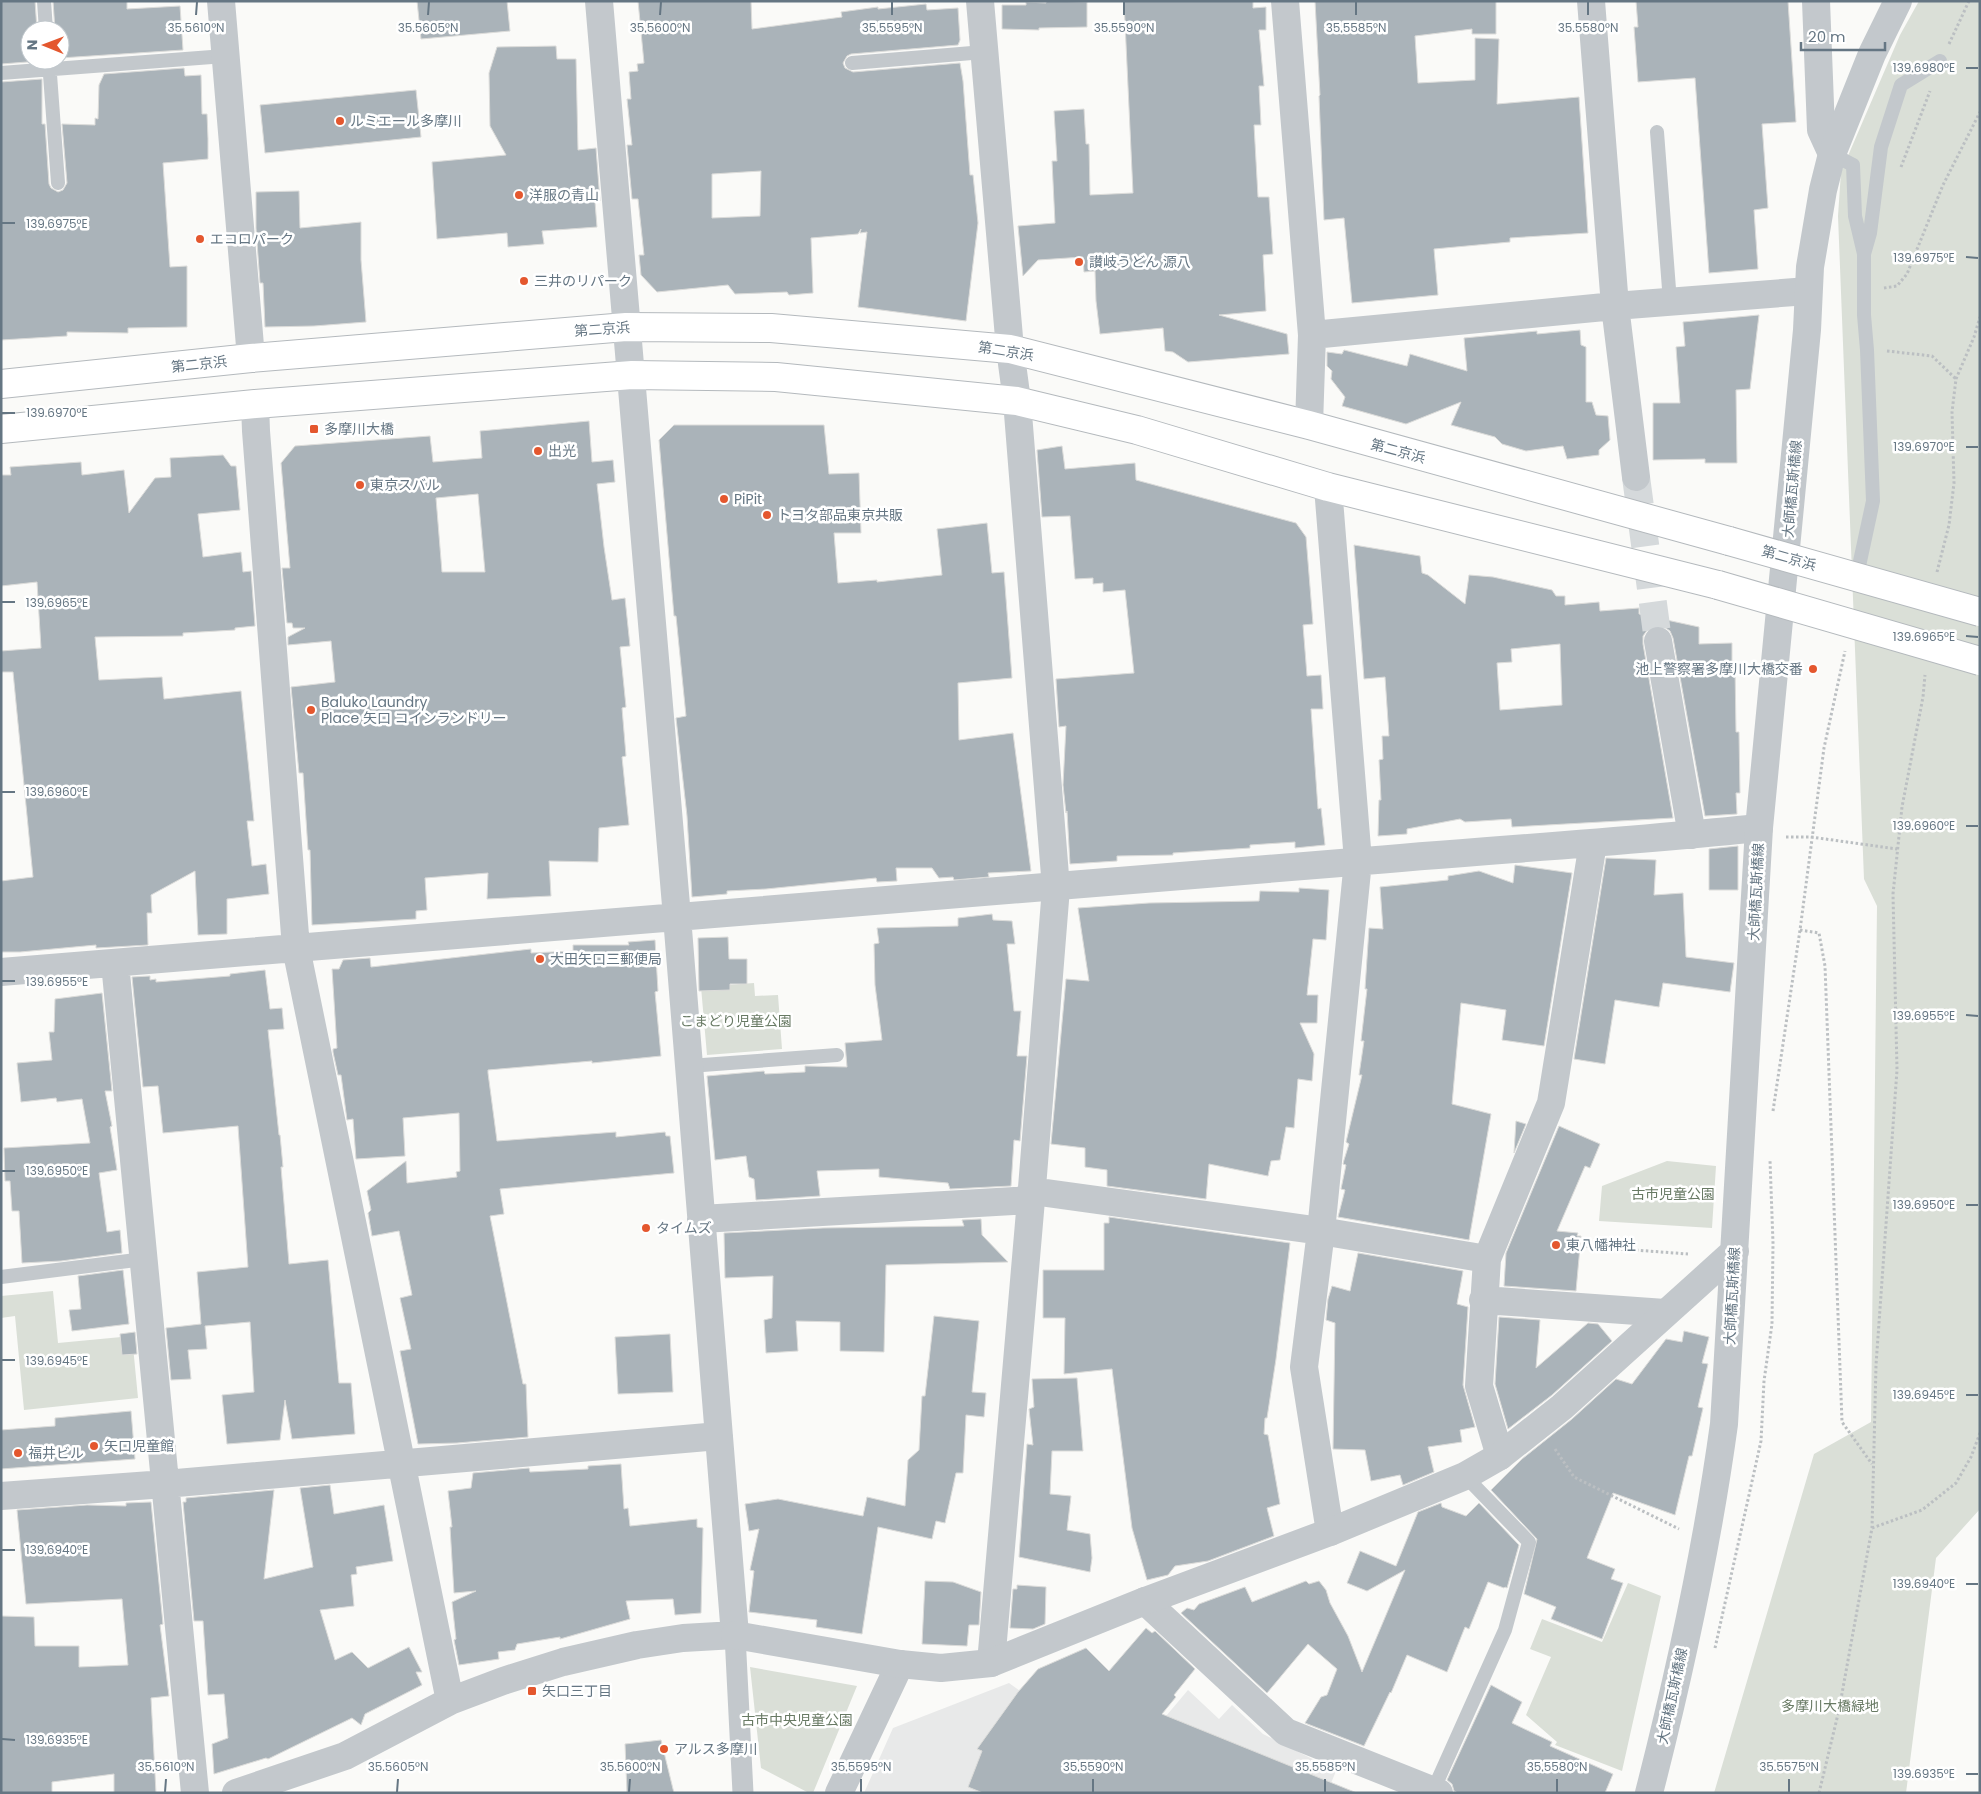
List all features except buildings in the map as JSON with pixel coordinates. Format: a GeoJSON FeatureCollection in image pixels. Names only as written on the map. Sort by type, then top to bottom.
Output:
{"type":"FeatureCollection","features":[{"type":"Feature","properties":{"kind":"highway","name":"第二京浜"},"geometry":{"type":"LineString","coordinates":[[1,384],[251,358],[626,327],[771,328],[1010,349],[1309,425],[1980,612]]}},
{"type":"Feature","properties":{"kind":"highway"},"geometry":{"type":"LineString","coordinates":[[1,429],[256,404],[632,375],[776,377],[1017,402],[1137,430],[1328,487],[1718,585],[1980,661]]}},
{"type":"Feature","properties":{"kind":"street"},"geometry":{"type":"LineString","coordinates":[[221,1],[251,358]]}},
{"type":"Feature","properties":{"kind":"street"},"geometry":{"type":"LineString","coordinates":[[599,1],[626,327],[632,375],[735,1635],[743,1793]]}},
{"type":"Feature","properties":{"kind":"street"},"geometry":{"type":"LineString","coordinates":[[980,1],[1010,349],[1017,402],[1056,888],[991,1662]]}},
{"type":"Feature","properties":{"kind":"street"},"geometry":{"type":"LineString","coordinates":[[1285,1],[1312,335],[1309,425]]}},
{"type":"Feature","properties":{"kind":"street"},"geometry":{"type":"LineString","coordinates":[[1591,1],[1615,306],[1636,477]]}},
{"type":"Feature","properties":{"kind":"street"},"geometry":{"type":"LineString","coordinates":[[1816,1],[1821,130],[1832,154]]}},
{"type":"Feature","properties":{"kind":"street","name":"大師橋瓦斯橋線"},"geometry":{"type":"LineString","coordinates":[[1649,1793],[1666,1728],[1714,1497],[1724,1424],[1735,1251],[1771,832],[1808,291],[1816,224],[1832,154],[1872,54],[1898,1]]}},
{"type":"Feature","properties":{"kind":"street"},"geometry":{"type":"LineString","coordinates":[[1312,335],[1615,306],[1808,291]]}},
{"type":"Feature","properties":{"kind":"street"},"geometry":{"type":"LineString","coordinates":[[256,404],[256,431],[296,948],[450,1701]]}},
{"type":"Feature","properties":{"kind":"street"},"geometry":{"type":"LineString","coordinates":[[1328,487],[1358,861],[1304,1367],[1330,1532]]}},
{"type":"Feature","properties":{"kind":"street"},"geometry":{"type":"LineString","coordinates":[[1658,641],[1692,835]]}},
{"type":"Feature","properties":{"kind":"street"},"geometry":{"type":"LineString","coordinates":[[1,972],[1056,888],[1358,861],[1692,835],[1771,832]]}},
{"type":"Feature","properties":{"kind":"street"},"geometry":{"type":"LineString","coordinates":[[1500,1456],[1479,1386],[1487,1259],[1551,1103],[1593,843]]}},
{"type":"Feature","properties":{"kind":"street"},"geometry":{"type":"LineString","coordinates":[[115,963],[195,1793]]}},
{"type":"Feature","properties":{"kind":"street"},"geometry":{"type":"LineString","coordinates":[[701,1219],[1031,1196],[1320,1231],[1487,1259]]}},
{"type":"Feature","properties":{"kind":"street"},"geometry":{"type":"LineString","coordinates":[[236,1793],[345,1756],[450,1701],[503,1681],[563,1662],[628,1647],[683,1638],[735,1635],[900,1664],[941,1668],[991,1662],[1145,1601],[1330,1532],[1465,1476],[1500,1456],[1562,1407],[1735,1251]]}},
{"type":"Feature","properties":{"kind":"street"},"geometry":{"type":"LineString","coordinates":[[1483,1300],[1665,1313]]}},
{"type":"Feature","properties":{"kind":"street"},"geometry":{"type":"LineString","coordinates":[[1,1496],[165,1484],[719,1436]]}},
{"type":"Feature","properties":{"kind":"street"},"geometry":{"type":"LineString","coordinates":[[1145,1601],[1286,1732],[1434,1792]]}},
{"type":"Feature","properties":{"kind":"street"},"geometry":{"type":"LineString","coordinates":[[839,1793],[900,1664]]}},
{"type":"Feature","properties":{"kind":"lane"},"geometry":{"type":"LineString","coordinates":[[44,1],[45,20]]}},
{"type":"Feature","properties":{"kind":"lane"},"geometry":{"type":"LineString","coordinates":[[852,64],[984,52]]}},
{"type":"Feature","properties":{"kind":"lane"},"geometry":{"type":"LineString","coordinates":[[70,64],[225,56]]}},
{"type":"Feature","properties":{"kind":"lane"},"geometry":{"type":"LineString","coordinates":[[1864,254],[1870,233],[1881,147],[1901,85],[1940,61]]}},
{"type":"Feature","properties":{"kind":"lane"},"geometry":{"type":"LineString","coordinates":[[1,73],[20,70]]}},
{"type":"Feature","properties":{"kind":"lane"},"geometry":{"type":"LineString","coordinates":[[49,70],[58,183]]}},
{"type":"Feature","properties":{"kind":"lane"},"geometry":{"type":"LineString","coordinates":[[1657,132],[1670,302]]}},
{"type":"Feature","properties":{"kind":"lane"},"geometry":{"type":"LineString","coordinates":[[1832,154],[1853,165],[1855,216],[1864,254],[1864,315],[1873,501],[1859,566]]}},
{"type":"Feature","properties":{"kind":"lane"},"geometry":{"type":"LineString","coordinates":[[689,1066],[837,1055]]}},
{"type":"Feature","properties":{"kind":"lane"},"geometry":{"type":"LineString","coordinates":[[1,1277],[144,1259]]}},
{"type":"Feature","properties":{"kind":"lane"},"geometry":{"type":"LineString","coordinates":[[1434,1792],[1505,1630],[1529,1542],[1465,1476]]}},
{"type":"Feature","properties":{"kind":"path"},"geometry":{"type":"LineString","coordinates":[[1900,172],[1922,116],[1940,61],[1969,1]]}},
{"type":"Feature","properties":{"kind":"path"},"geometry":{"type":"LineString","coordinates":[[1880,286],[1885,289],[1896,286],[1907,274],[1943,185],[1980,112]]}},
{"type":"Feature","properties":{"kind":"path"},"geometry":{"type":"LineString","coordinates":[[1936,572],[1949,525],[1954,483],[1952,412],[1956,379],[1974,337],[1980,317]]}},
{"type":"Feature","properties":{"kind":"path"},"geometry":{"type":"LineString","coordinates":[[1867,350],[1932,356],[1956,379]]}},
{"type":"Feature","properties":{"kind":"path"},"geometry":{"type":"LineString","coordinates":[[1846,648],[1824,748],[1800,930],[1819,932],[1825,966],[1842,1422],[1873,1465]]}},
{"type":"Feature","properties":{"kind":"path"},"geometry":{"type":"LineString","coordinates":[[1819,1793],[1839,1710],[1872,1528],[1876,1365],[1897,1070],[1893,894],[1902,807],[1923,697],[1926,668]]}},
{"type":"Feature","properties":{"kind":"path"},"geometry":{"type":"LineString","coordinates":[[1771,832],[1897,849]]}},
{"type":"Feature","properties":{"kind":"path"},"geometry":{"type":"LineString","coordinates":[[1582,1246],[1696,1255]]}},
{"type":"Feature","properties":{"kind":"path"},"geometry":{"type":"LineString","coordinates":[[1540,1425],[1574,1477],[1674,1527]]}},
{"type":"Feature","properties":{"kind":"path"},"geometry":{"type":"LineString","coordinates":[[1872,1528],[1922,1510],[1956,1483],[1971,1457],[1980,1433]]}},
{"type":"Feature","properties":{"kind":"shaded area"},"geometry":{"type":"Polygon","coordinates":[[[1009,1683],[1073,1729],[1161,1722],[1188,1690],[1219,1719],[1232,1705],[1263,1734],[1336,1771],[1327,1793],[864,1793],[893,1728],[1009,1683]]]}},
{"type":"Feature","properties":{"kind":"green space","name":"多摩川大橋緑地"},"geometry":{"type":"Polygon","coordinates":[[[1919,1],[1980,1],[1980,1509],[1936,1558],[1906,1793],[1714,1793],[1814,1454],[1871,1422],[1877,906],[1864,879],[1838,216],[1841,172],[1900,35],[1919,1]]]}},
{"type":"Feature","properties":{"kind":"green space","name":"こまどり児童公園"},"geometry":{"type":"Polygon","coordinates":[[[754,983],[755,996],[778,995],[782,1049],[707,1055],[701,987],[754,983]]]}},
{"type":"Feature","properties":{"kind":"green space","name":"古市児童公園"},"geometry":{"type":"Polygon","coordinates":[[[1667,1161],[1716,1166],[1712,1228],[1599,1221],[1602,1186],[1667,1161]]]}},
{"type":"Feature","properties":{"kind":"green space"},"geometry":{"type":"Polygon","coordinates":[[[53,1291],[58,1343],[132,1336],[138,1398],[24,1410],[15,1316],[1,1318],[1,1296],[53,1291]]]}},
{"type":"Feature","properties":{"kind":"green space"},"geometry":{"type":"Polygon","coordinates":[[[1628,1583],[1661,1596],[1622,1771],[1555,1745],[1557,1742],[1526,1715],[1551,1657],[1530,1649],[1542,1619],[1602,1642],[1628,1583]]]}},
{"type":"Feature","properties":{"kind":"green space","name":"古市中央児童公園"},"geometry":{"type":"Polygon","coordinates":[[[750,1667],[857,1686],[813,1793],[809,1793],[761,1768],[750,1667]]]}},
{"type":"Feature","properties":{"kind":"tunnel"},"geometry":{"type":"LineString","coordinates":[[1636,477],[1658,641]]}},
{"type":"Feature","properties":{"kind":"place","name":"ルミエール多摩川"},"geometry":{"type":"Point","coordinates":[340,121]}},
{"type":"Feature","properties":{"kind":"place","name":"洋服の青山"},"geometry":{"type":"Point","coordinates":[519,195]}},
{"type":"Feature","properties":{"kind":"place","name":"エコロパーク"},"geometry":{"type":"Point","coordinates":[200,239]}},
{"type":"Feature","properties":{"kind":"place","name":"讃岐うどん 源八"},"geometry":{"type":"Point","coordinates":[1079,262]}},
{"type":"Feature","properties":{"kind":"place","name":"三井のリパーク"},"geometry":{"type":"Point","coordinates":[524,281]}},
{"type":"Feature","properties":{"kind":"place","name":"多摩川大橋"},"geometry":{"type":"Point","coordinates":[314,429]}},
{"type":"Feature","properties":{"kind":"place","name":"出光"},"geometry":{"type":"Point","coordinates":[538,451]}},
{"type":"Feature","properties":{"kind":"place","name":"東京スバル"},"geometry":{"type":"Point","coordinates":[360,485]}},
{"type":"Feature","properties":{"kind":"place","name":"PiPit"},"geometry":{"type":"Point","coordinates":[724,499]}},
{"type":"Feature","properties":{"kind":"place","name":"トヨタ部品東京共販"},"geometry":{"type":"Point","coordinates":[767,515]}},
{"type":"Feature","properties":{"kind":"place","name":"池上警察署多摩川大橋交番"},"geometry":{"type":"Point","coordinates":[1813,669]}},
{"type":"Feature","properties":{"kind":"place","name":"Baluko Laundry Place 矢口 コインランドリー"},"geometry":{"type":"Point","coordinates":[311,710]}},
{"type":"Feature","properties":{"kind":"place","name":"大田矢口三郵便局"},"geometry":{"type":"Point","coordinates":[540,959]}},
{"type":"Feature","properties":{"kind":"place","name":"タイムズ"},"geometry":{"type":"Point","coordinates":[646,1228]}},
{"type":"Feature","properties":{"kind":"place","name":"東八幡神社"},"geometry":{"type":"Point","coordinates":[1556,1245]}},
{"type":"Feature","properties":{"kind":"place","name":"矢口児童館"},"geometry":{"type":"Point","coordinates":[94,1446]}},
{"type":"Feature","properties":{"kind":"place","name":"福井ビル"},"geometry":{"type":"Point","coordinates":[18,1453]}},
{"type":"Feature","properties":{"kind":"place","name":"矢口三丁目"},"geometry":{"type":"Point","coordinates":[532,1691]}},
{"type":"Feature","properties":{"kind":"place","name":"アルス多摩川"},"geometry":{"type":"Point","coordinates":[664,1749]}}]}
